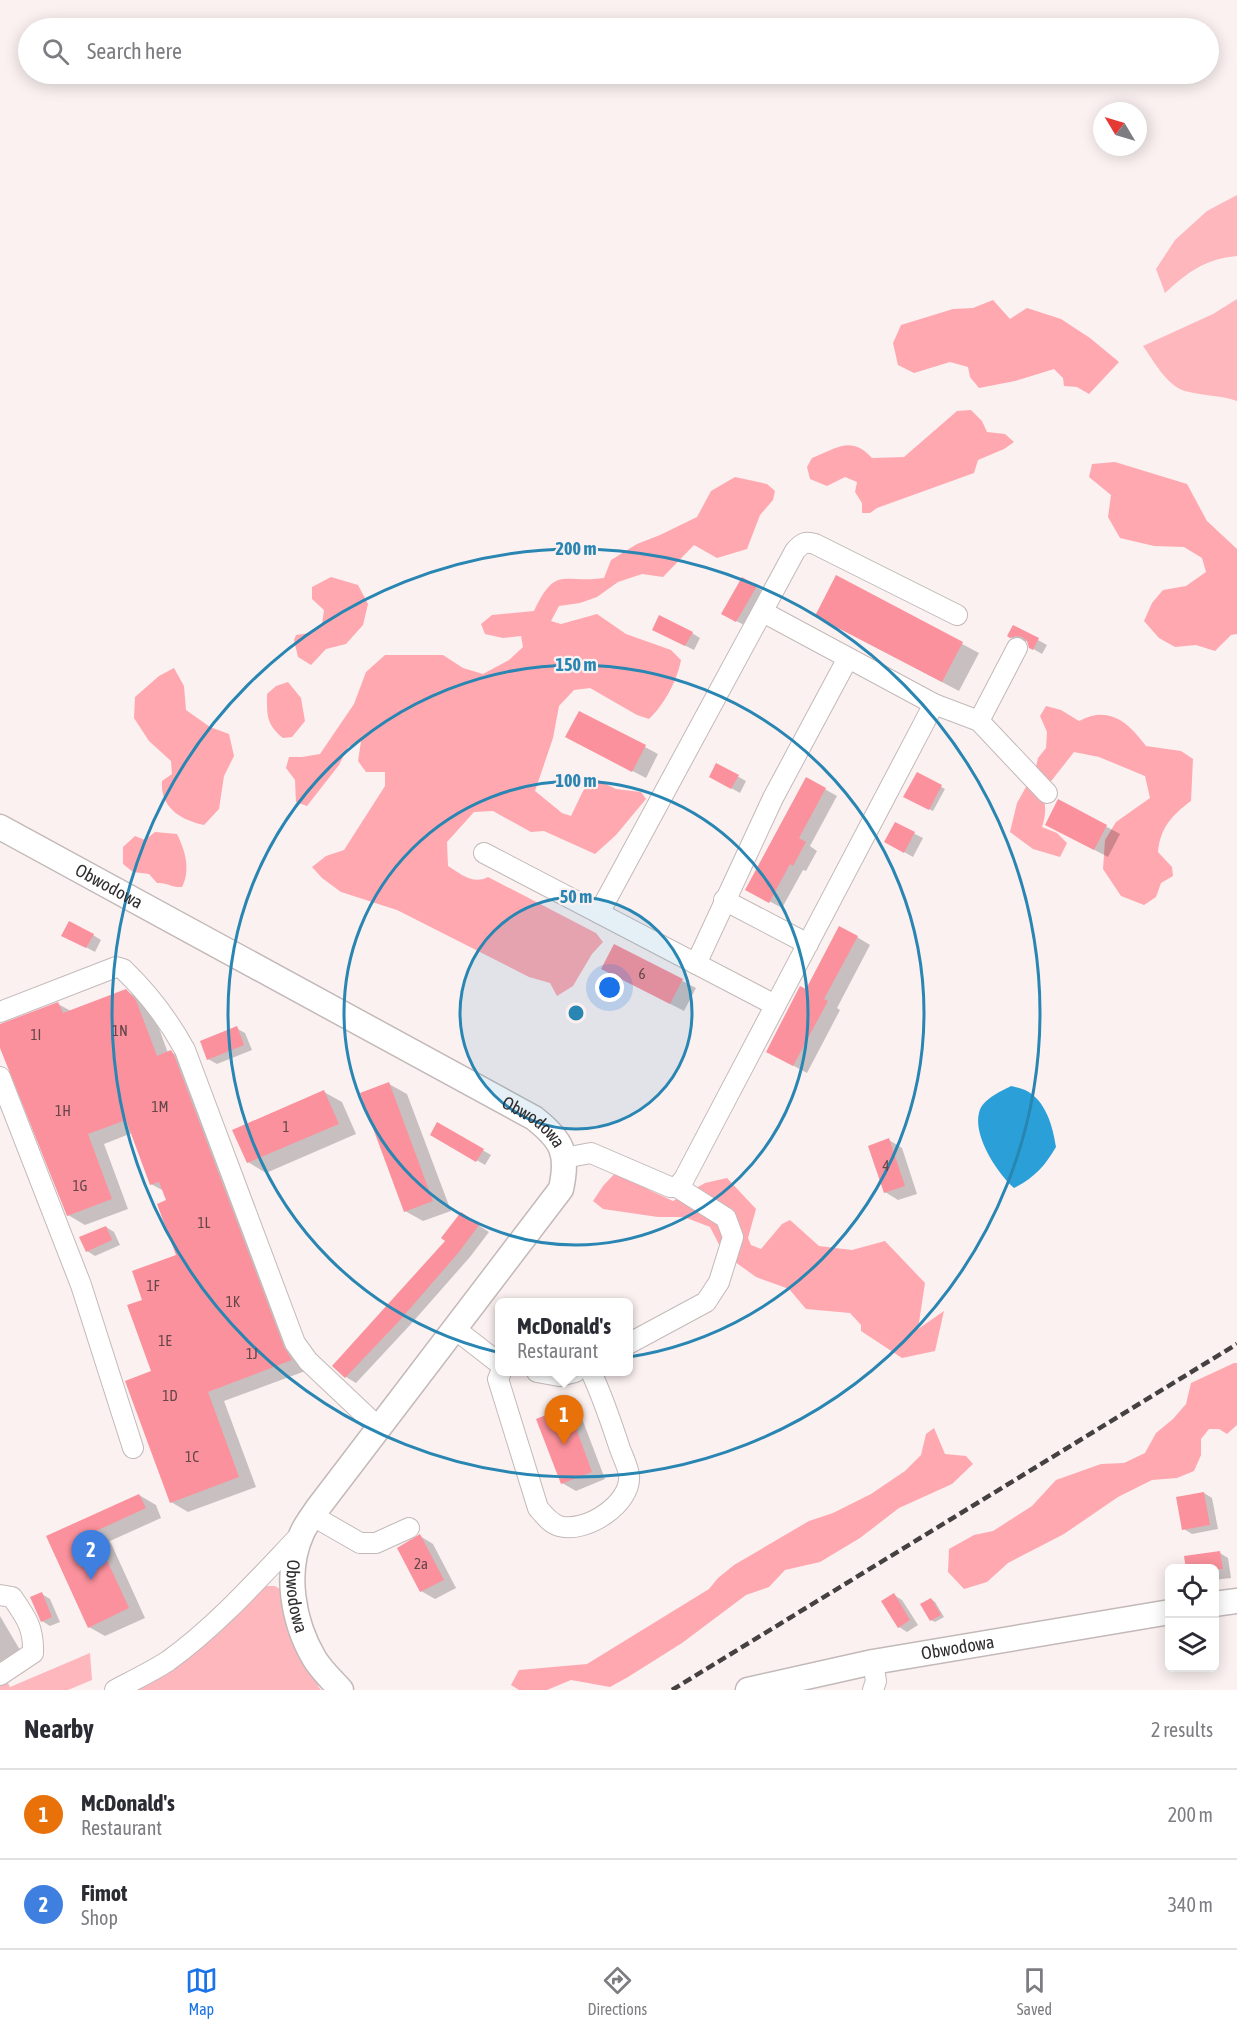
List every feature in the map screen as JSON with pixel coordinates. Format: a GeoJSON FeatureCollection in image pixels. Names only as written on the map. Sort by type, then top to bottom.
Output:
{"type":"FeatureCollection","features":[{"type":"Feature","properties":{"kind":"main road","name":"Obwodowa"},"geometry":{"type":"LineString","coordinates":[[0,827],[534,1118],[552,1132],[560,1144],[564,1158],[561,1189],[307,1524],[295,1559],[293,1578],[295,1605],[303,1633],[315,1659],[341,1690]]}},
{"type":"Feature","properties":{"kind":"main road"},"geometry":{"type":"LineString","coordinates":[[1219,1603],[1237,1601]]}},
{"type":"Feature","properties":{"kind":"main road","name":"Obwodowa"},"geometry":{"type":"LineString","coordinates":[[748,1690],[873,1662],[1165,1613]]}},
{"type":"Feature","properties":{"kind":"street"},"geometry":{"type":"LineString","coordinates":[[599,913],[795,551],[801,544],[808,542],[957,615]]}},
{"type":"Feature","properties":{"kind":"street"},"geometry":{"type":"LineString","coordinates":[[763,612],[934,704],[979,721],[1047,793]]}},
{"type":"Feature","properties":{"kind":"street"},"geometry":{"type":"LineString","coordinates":[[979,721],[1017,648]]}},
{"type":"Feature","properties":{"kind":"street"},"geometry":{"type":"LineString","coordinates":[[696,964],[773,798],[848,658]]}},
{"type":"Feature","properties":{"kind":"street"},"geometry":{"type":"LineString","coordinates":[[676,1187],[690,1169],[934,704]]}},
{"type":"Feature","properties":{"kind":"street"},"geometry":{"type":"LineString","coordinates":[[484,853],[775,1005]]}},
{"type":"Feature","properties":{"kind":"street"},"geometry":{"type":"LineString","coordinates":[[724,900],[808,945]]}},
{"type":"Feature","properties":{"kind":"street"},"geometry":{"type":"LineString","coordinates":[[0,1012],[116,967],[123,969],[152,999],[185,1050],[295,1343],[308,1361],[379,1428]]}},
{"type":"Feature","properties":{"kind":"street"},"geometry":{"type":"LineString","coordinates":[[0,1077],[81,1285],[133,1448]]}},
{"type":"Feature","properties":{"kind":"street"},"geometry":{"type":"LineString","coordinates":[[564,1158],[591,1153],[646,1178],[676,1187],[726,1218],[733,1237],[718,1282],[706,1302],[633,1341]]}},
{"type":"Feature","properties":{"kind":"street"},"geometry":{"type":"LineString","coordinates":[[455,1329],[495,1360]]}},
{"type":"Feature","properties":{"kind":"street"},"geometry":{"type":"LineString","coordinates":[[499,1376],[538,1508],[548,1520],[560,1526],[575,1527],[599,1518],[618,1503],[628,1490],[629,1475],[604,1400],[593,1376]]}},
{"type":"Feature","properties":{"kind":"street"},"geometry":{"type":"LineString","coordinates":[[115,1690],[167,1662],[202,1634],[225,1613],[307,1524],[360,1543],[376,1543],[409,1528]]}},
{"type":"Feature","properties":{"kind":"street"},"geometry":{"type":"LineString","coordinates":[[0,1595],[12,1597],[25,1615],[33,1635],[33,1653],[0,1675]]}},
{"type":"Feature","properties":{"kind":"street"},"geometry":{"type":"LineString","coordinates":[[873,1662],[876,1681],[873,1690]]}},
{"type":"Feature","properties":{"kind":"shaded area"},"geometry":{"type":"Polygon","coordinates":[[[1237,195],[1237,256],[1206,263],[1181,279],[1165,293],[1156,269],[1175,240],[1207,211],[1237,195]]]}},
{"type":"Feature","properties":{"kind":"shaded area"},"geometry":{"type":"Polygon","coordinates":[[[1237,299],[1237,401],[1185,391],[1172,384],[1143,346],[1213,314],[1237,299]]]}},
{"type":"Feature","properties":{"kind":"shaded area"},"geometry":{"type":"Polygon","coordinates":[[[993,300],[1010,319],[1027,308],[1061,319],[1090,338],[1119,362],[1089,394],[1077,387],[1064,386],[1063,378],[1054,369],[1015,381],[979,388],[970,377],[968,367],[950,362],[914,373],[898,365],[893,343],[901,325],[953,309],[973,308],[993,300]]]}},
{"type":"Feature","properties":{"kind":"shaded area"},"geometry":{"type":"Polygon","coordinates":[[[971,410],[982,421],[987,432],[1005,434],[1014,442],[978,460],[974,473],[877,508],[870,513],[862,513],[862,503],[855,492],[857,482],[845,477],[827,486],[810,479],[807,467],[812,458],[850,445],[864,451],[872,458],[904,457],[957,411],[971,410]]]}},
{"type":"Feature","properties":{"kind":"shaded area"},"geometry":{"type":"Polygon","coordinates":[[[1115,462],[1187,484],[1207,521],[1237,549],[1237,634],[1231,635],[1215,651],[1196,645],[1175,647],[1159,638],[1144,621],[1152,603],[1163,590],[1186,586],[1206,572],[1202,558],[1184,547],[1154,546],[1120,538],[1108,517],[1111,495],[1089,477],[1092,464],[1115,462]]]}},
{"type":"Feature","properties":{"kind":"shaded area"},"geometry":{"type":"Polygon","coordinates":[[[735,477],[767,484],[775,491],[773,500],[760,515],[747,549],[717,558],[694,545],[663,577],[642,574],[618,582],[597,597],[580,603],[559,606],[551,621],[561,624],[597,614],[626,634],[671,650],[681,660],[669,692],[649,719],[637,715],[590,688],[574,690],[559,706],[553,738],[535,791],[562,813],[571,816],[583,791],[594,778],[616,789],[641,792],[646,799],[616,835],[595,854],[544,831],[531,832],[493,811],[474,812],[447,842],[448,866],[467,878],[477,880],[488,877],[596,933],[603,942],[592,954],[573,986],[557,996],[550,983],[529,977],[397,910],[341,892],[322,878],[312,867],[326,856],[344,850],[385,786],[385,772],[366,772],[358,761],[361,741],[348,747],[339,765],[307,806],[296,802],[295,780],[286,768],[289,757],[320,754],[354,704],[366,672],[385,655],[443,655],[463,668],[483,674],[509,660],[523,647],[521,636],[503,638],[485,634],[481,624],[492,615],[534,611],[548,587],[555,581],[604,578],[611,560],[637,544],[697,517],[711,491],[735,477]]]}},
{"type":"Feature","properties":{"kind":"shaded area"},"geometry":{"type":"Polygon","coordinates":[[[331,577],[358,585],[368,604],[363,625],[346,644],[326,649],[311,665],[298,657],[294,640],[296,635],[310,633],[322,625],[324,610],[312,599],[312,587],[331,577]]]}},
{"type":"Feature","properties":{"kind":"shaded area"},"geometry":{"type":"Polygon","coordinates":[[[174,668],[184,686],[186,710],[210,727],[229,734],[234,756],[224,776],[219,809],[204,825],[180,816],[164,799],[162,781],[172,774],[171,761],[149,741],[134,718],[135,697],[159,676],[174,668]]]}},
{"type":"Feature","properties":{"kind":"shaded area"},"geometry":{"type":"Polygon","coordinates":[[[288,682],[301,698],[305,721],[292,737],[283,738],[270,723],[267,694],[276,686],[288,682]]]}},
{"type":"Feature","properties":{"kind":"shaded area"},"geometry":{"type":"Polygon","coordinates":[[[1046,706],[1061,710],[1079,721],[1090,716],[1109,716],[1125,723],[1146,746],[1181,751],[1193,759],[1191,801],[1168,823],[1159,843],[1158,852],[1172,867],[1173,876],[1161,883],[1156,897],[1144,905],[1121,896],[1103,869],[1105,840],[1116,822],[1150,798],[1145,776],[1099,757],[1074,752],[1052,780],[1040,791],[1045,809],[1042,827],[1057,833],[1067,843],[1060,857],[1033,849],[1010,832],[1017,803],[1035,771],[1038,758],[1046,748],[1047,732],[1040,716],[1046,706]]]}},
{"type":"Feature","properties":{"kind":"shaded area"},"geometry":{"type":"Polygon","coordinates":[[[155,832],[177,834],[186,860],[186,874],[182,887],[157,883],[149,874],[133,872],[123,864],[123,847],[135,836],[145,840],[155,832]]]}},
{"type":"Feature","properties":{"kind":"shaded area"},"geometry":{"type":"Polygon","coordinates":[[[621,1167],[649,1190],[673,1201],[705,1183],[727,1178],[756,1209],[748,1238],[751,1245],[761,1249],[782,1224],[790,1220],[819,1246],[852,1250],[885,1241],[925,1283],[918,1329],[944,1311],[935,1351],[902,1358],[861,1331],[861,1325],[850,1313],[806,1309],[789,1289],[756,1277],[724,1254],[710,1227],[684,1217],[658,1217],[603,1209],[593,1201],[603,1186],[621,1167]]]}},
{"type":"Feature","properties":{"kind":"shaded area"},"geometry":{"type":"Polygon","coordinates":[[[1237,1363],[1237,1425],[1227,1434],[1219,1429],[1209,1429],[1201,1439],[1201,1455],[1194,1471],[1177,1478],[1152,1480],[1118,1497],[1064,1534],[1008,1563],[987,1582],[964,1589],[948,1572],[949,1549],[974,1535],[993,1531],[1032,1506],[1056,1480],[1101,1464],[1124,1463],[1145,1453],[1156,1433],[1186,1404],[1191,1383],[1237,1363]]]}},
{"type":"Feature","properties":{"kind":"shaded area"},"geometry":{"type":"Polygon","coordinates":[[[934,1428],[945,1454],[966,1456],[973,1464],[952,1484],[899,1508],[860,1538],[820,1562],[785,1570],[769,1587],[746,1595],[682,1643],[610,1687],[571,1680],[547,1690],[519,1690],[511,1685],[519,1670],[587,1664],[709,1589],[734,1565],[809,1521],[833,1513],[871,1494],[905,1471],[921,1455],[926,1434],[934,1428]]]}},
{"type":"Feature","properties":{"kind":"shaded area"},"geometry":{"type":"Polygon","coordinates":[[[265,1586],[275,1586],[283,1591],[321,1684],[318,1686],[321,1690],[134,1690],[197,1651],[265,1586]]]}},
{"type":"Feature","properties":{"kind":"shaded area"},"geometry":{"type":"Polygon","coordinates":[[[90,1653],[92,1680],[68,1690],[0,1690],[0,1680],[5,1677],[10,1687],[90,1653]]]}},
{"type":"Feature","properties":{"kind":"water"},"geometry":{"type":"Polygon","coordinates":[[[1011,1086],[1025,1090],[1038,1100],[1047,1115],[1056,1147],[1038,1171],[1014,1188],[988,1154],[978,1122],[979,1113],[984,1104],[992,1096],[1011,1086]]]}},
{"type":"Feature","properties":{"kind":"building"},"geometry":{"type":"Polygon","coordinates":[[[836,575],[963,642],[942,682],[815,616],[836,575]]]}},
{"type":"Feature","properties":{"kind":"building"},"geometry":{"type":"Polygon","coordinates":[[[742,577],[757,586],[736,622],[721,614],[742,577]]]}},
{"type":"Feature","properties":{"kind":"building"},"geometry":{"type":"Polygon","coordinates":[[[659,615],[693,632],[685,646],[652,630],[659,615]]]}},
{"type":"Feature","properties":{"kind":"building"},"geometry":{"type":"Polygon","coordinates":[[[1013,625],[1039,638],[1033,650],[1022,637],[1007,636],[1013,625]]]}},
{"type":"Feature","properties":{"kind":"building"},"geometry":{"type":"Polygon","coordinates":[[[579,711],[646,745],[632,772],[565,737],[579,711]]]}},
{"type":"Feature","properties":{"kind":"building"},"geometry":{"type":"Polygon","coordinates":[[[716,763],[739,775],[731,789],[709,777],[716,763]]]}},
{"type":"Feature","properties":{"kind":"building"},"geometry":{"type":"Polygon","coordinates":[[[917,772],[942,785],[929,810],[903,797],[917,772]]]}},
{"type":"Feature","properties":{"kind":"building"},"geometry":{"type":"Polygon","coordinates":[[[806,777],[826,788],[799,838],[806,842],[793,866],[790,864],[769,903],[745,890],[806,777]]]}},
{"type":"Feature","properties":{"kind":"building"},"geometry":{"type":"Polygon","coordinates":[[[1058,799],[1107,825],[1094,850],[1045,825],[1058,799]]]}},
{"type":"Feature","properties":{"kind":"building"},"geometry":{"type":"Polygon","coordinates":[[[895,822],[915,832],[904,853],[884,842],[895,822]]]}},
{"type":"Feature","properties":{"kind":"building"},"geometry":{"type":"Polygon","coordinates":[[[69,921],[94,934],[86,948],[61,936],[69,921]]]}},
{"type":"Feature","properties":{"kind":"building"},"geometry":{"type":"Polygon","coordinates":[[[839,926],[858,936],[824,999],[828,1001],[793,1066],[766,1052],[800,986],[806,989],[839,926]]]}},
{"type":"Feature","properties":{"kind":"building"},"geometry":{"type":"Polygon","coordinates":[[[614,944],[683,979],[670,1004],[601,969],[614,944]]]}},
{"type":"Feature","properties":{"kind":"building"},"geometry":{"type":"Polygon","coordinates":[[[126,989],[136,1000],[157,1056],[171,1050],[174,1055],[284,1347],[292,1360],[208,1392],[239,1477],[170,1503],[125,1381],[151,1371],[127,1305],[142,1300],[132,1271],[176,1255],[157,1204],[166,1200],[159,1182],[150,1185],[126,1120],[88,1134],[112,1199],[67,1216],[0,1048],[0,1024],[58,1002],[63,1013],[126,989]]]}},
{"type":"Feature","properties":{"kind":"building"},"geometry":{"type":"Polygon","coordinates":[[[237,1026],[244,1045],[207,1060],[200,1041],[237,1026]]]}},
{"type":"Feature","properties":{"kind":"building"},"geometry":{"type":"Polygon","coordinates":[[[389,1082],[433,1201],[404,1212],[360,1093],[389,1082]]]}},
{"type":"Feature","properties":{"kind":"building"},"geometry":{"type":"Polygon","coordinates":[[[324,1090],[339,1124],[247,1163],[232,1130],[324,1090]]]}},
{"type":"Feature","properties":{"kind":"building"},"geometry":{"type":"Polygon","coordinates":[[[437,1122],[484,1149],[476,1162],[430,1135],[437,1122]]]}},
{"type":"Feature","properties":{"kind":"building"},"geometry":{"type":"Polygon","coordinates":[[[889,1138],[905,1186],[884,1193],[868,1146],[889,1138]]]}},
{"type":"Feature","properties":{"kind":"building"},"geometry":{"type":"Polygon","coordinates":[[[461,1212],[479,1225],[459,1252],[401,1319],[345,1378],[332,1366],[445,1241],[441,1238],[461,1212]]]}},
{"type":"Feature","properties":{"kind":"building"},"geometry":{"type":"Polygon","coordinates":[[[106,1226],[112,1240],[86,1252],[79,1237],[106,1226]]]}},
{"type":"Feature","properties":{"kind":"building"},"geometry":{"type":"Polygon","coordinates":[[[568,1406],[592,1472],[561,1484],[536,1419],[568,1406]]]}},
{"type":"Feature","properties":{"kind":"building"},"geometry":{"type":"Polygon","coordinates":[[[1204,1492],[1210,1525],[1182,1530],[1176,1497],[1204,1492]]]}},
{"type":"Feature","properties":{"kind":"building"},"geometry":{"type":"Polygon","coordinates":[[[139,1494],[146,1508],[94,1532],[129,1608],[88,1628],[46,1536],[139,1494]]]}},
{"type":"Feature","properties":{"kind":"building"},"geometry":{"type":"Polygon","coordinates":[[[420,1534],[444,1580],[420,1592],[397,1548],[420,1534]]]}},
{"type":"Feature","properties":{"kind":"building"},"geometry":{"type":"Polygon","coordinates":[[[1220,1551],[1223,1569],[1219,1569],[1219,1564],[1185,1564],[1184,1556],[1220,1551]]]}},
{"type":"Feature","properties":{"kind":"building"},"geometry":{"type":"Polygon","coordinates":[[[42,1592],[52,1617],[41,1622],[30,1597],[42,1592]]]}},
{"type":"Feature","properties":{"kind":"building"},"geometry":{"type":"Polygon","coordinates":[[[894,1593],[910,1620],[898,1628],[881,1601],[894,1593]]]}},
{"type":"Feature","properties":{"kind":"building"},"geometry":{"type":"Polygon","coordinates":[[[931,1598],[941,1615],[930,1621],[920,1604],[931,1598]]]}},
{"type":"Feature","properties":{"kind":"railway"},"geometry":{"type":"LineString","coordinates":[[672,1690],[1237,1344]]}},
{"type":"Feature","properties":{"kind":"place","name":"McDonald's"},"geometry":{"type":"Point","coordinates":[564,1445]}},
{"type":"Feature","properties":{"kind":"place","name":"Fimot"},"geometry":{"type":"Point","coordinates":[91,1580]}}]}
